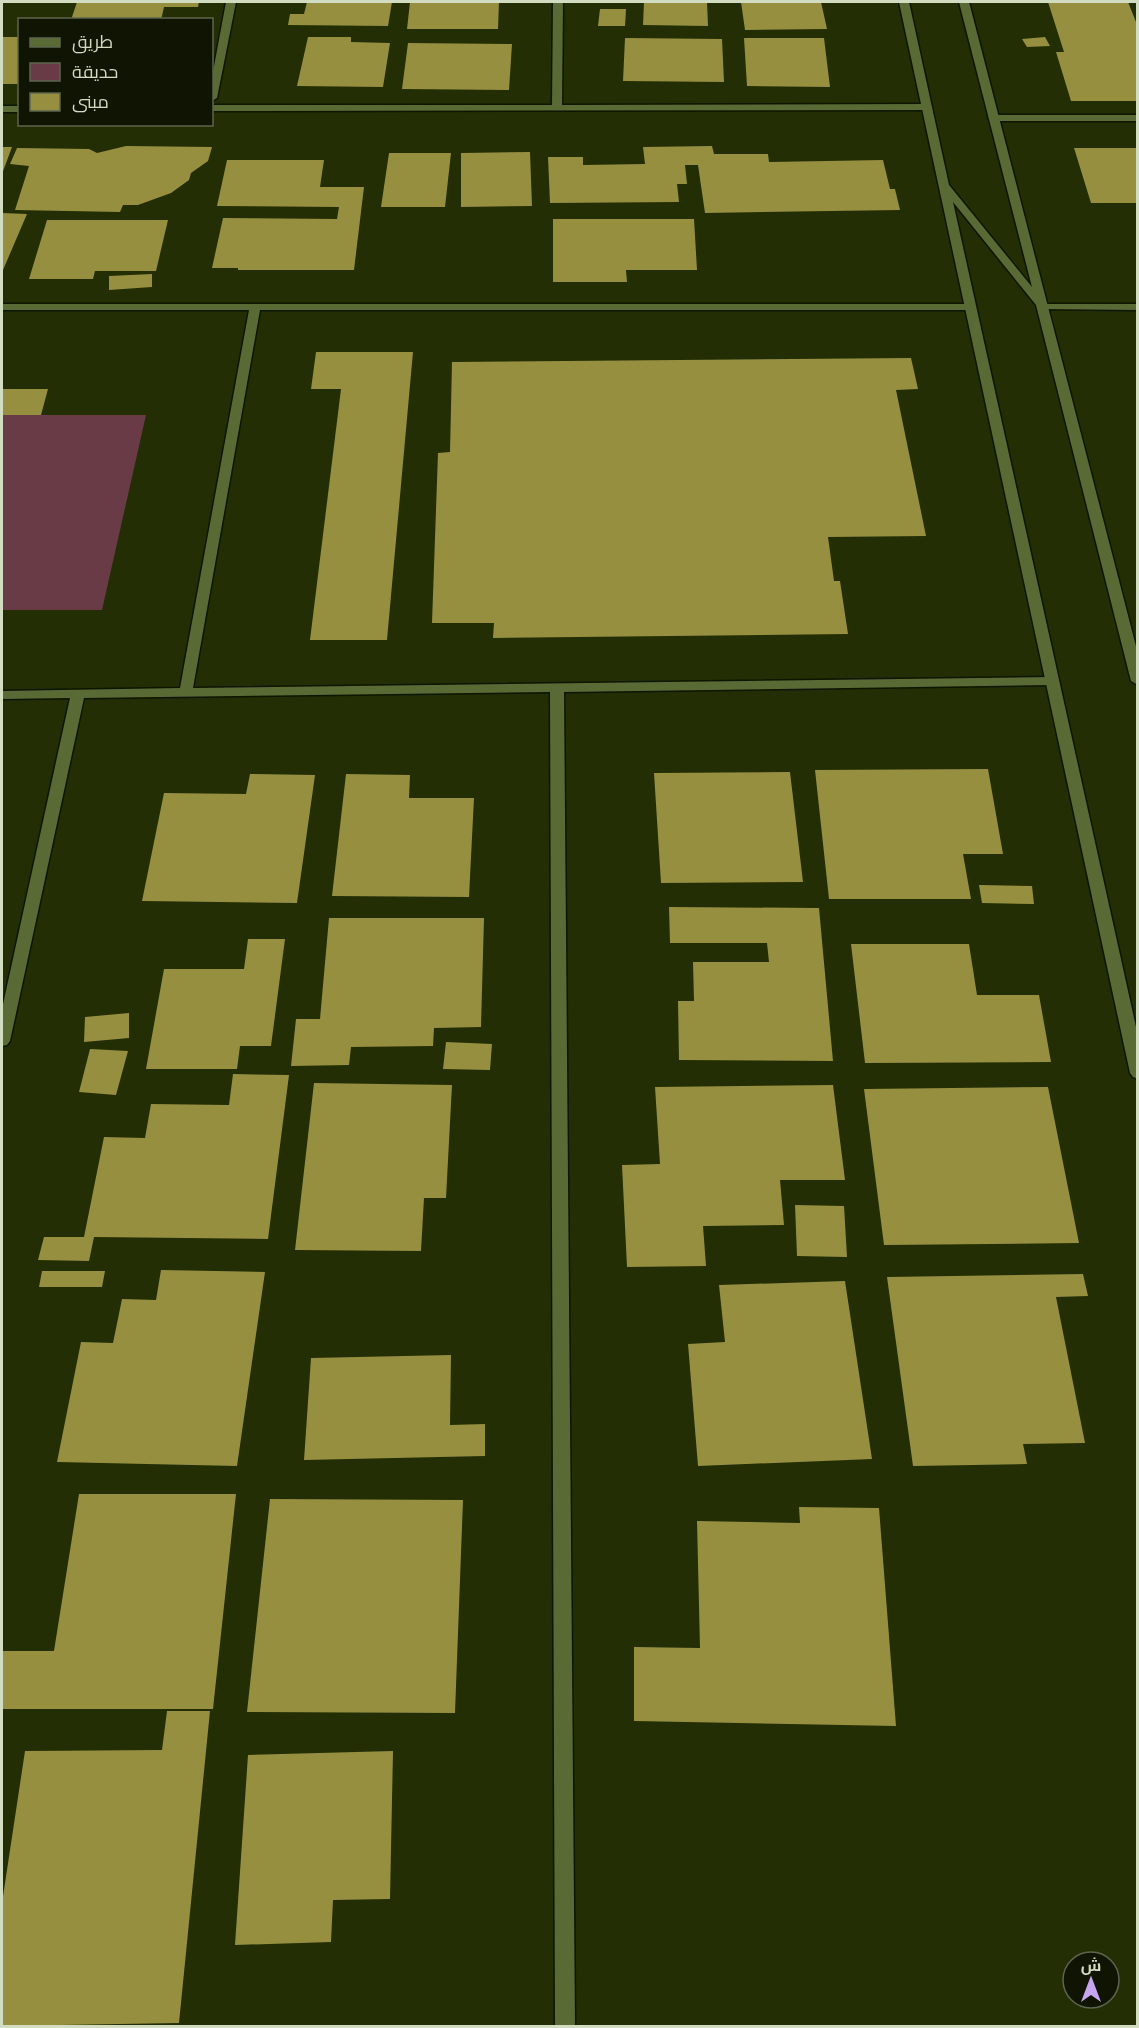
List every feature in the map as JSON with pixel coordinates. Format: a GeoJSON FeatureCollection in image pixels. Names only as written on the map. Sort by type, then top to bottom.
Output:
{"type":"FeatureCollection","features":[{"type":"Feature","properties":{"kind":"street"},"geometry":{"type":"LineString","coordinates":[[213,93],[231,2]]}},
{"type":"Feature","properties":{"kind":"street"},"geometry":{"type":"LineString","coordinates":[[557,108],[558,2]]}},
{"type":"Feature","properties":{"kind":"street"},"geometry":{"type":"LineString","coordinates":[[904,2],[1137,1073]]}},
{"type":"Feature","properties":{"kind":"street"},"geometry":{"type":"LineString","coordinates":[[964,2],[1137,681]]}},
{"type":"Feature","properties":{"kind":"street"},"geometry":{"type":"LineString","coordinates":[[213,108],[927,107]]}},
{"type":"Feature","properties":{"kind":"street"},"geometry":{"type":"LineString","coordinates":[[2,109],[18,109]]}},
{"type":"Feature","properties":{"kind":"street"},"geometry":{"type":"LineString","coordinates":[[993,118],[1137,118]]}},
{"type":"Feature","properties":{"kind":"street"},"geometry":{"type":"LineString","coordinates":[[944,184],[1042,306]]}},
{"type":"Feature","properties":{"kind":"street"},"geometry":{"type":"LineString","coordinates":[[1042,306],[1137,307]]}},
{"type":"Feature","properties":{"kind":"street"},"geometry":{"type":"LineString","coordinates":[[2,307],[970,307]]}},
{"type":"Feature","properties":{"kind":"street"},"geometry":{"type":"LineString","coordinates":[[186,692],[255,307]]}},
{"type":"Feature","properties":{"kind":"street"},"geometry":{"type":"LineString","coordinates":[[2,695],[1052,681]]}},
{"type":"Feature","properties":{"kind":"street"},"geometry":{"type":"LineString","coordinates":[[557,688],[565,2026]]}},
{"type":"Feature","properties":{"kind":"street"},"geometry":{"type":"LineString","coordinates":[[2,1041],[78,694]]}},
{"type":"Feature","properties":{"kind":"green space"},"geometry":{"type":"Polygon","coordinates":[[[2,415],[146,415],[102,610],[2,610],[2,415]]]}},
{"type":"Feature","properties":{"kind":"building"},"geometry":{"type":"Polygon","coordinates":[[[77,2],[199,2],[198,7],[164,7],[161,18],[72,18],[77,2]]]}},
{"type":"Feature","properties":{"kind":"building"},"geometry":{"type":"Polygon","coordinates":[[[307,2],[392,2],[388,26],[288,25],[290,14],[304,14],[307,2]]]}},
{"type":"Feature","properties":{"kind":"building"},"geometry":{"type":"Polygon","coordinates":[[[410,2],[499,2],[498,29],[407,29],[410,2]]]}},
{"type":"Feature","properties":{"kind":"building"},"geometry":{"type":"Polygon","coordinates":[[[644,2],[707,2],[708,26],[643,25],[644,2]]]}},
{"type":"Feature","properties":{"kind":"building"},"geometry":{"type":"Polygon","coordinates":[[[741,2],[821,2],[827,29],[745,30],[741,2]]]}},
{"type":"Feature","properties":{"kind":"building"},"geometry":{"type":"Polygon","coordinates":[[[1048,2],[1128,2],[1138,27],[1138,101],[1071,101],[1056,52],[1064,52],[1048,2]]]}},
{"type":"Feature","properties":{"kind":"building"},"geometry":{"type":"Polygon","coordinates":[[[600,9],[626,9],[625,26],[598,26],[600,9]]]}},
{"type":"Feature","properties":{"kind":"building"},"geometry":{"type":"Polygon","coordinates":[[[2,37],[18,37],[18,84],[2,84],[2,37]]]}},
{"type":"Feature","properties":{"kind":"building"},"geometry":{"type":"Polygon","coordinates":[[[308,37],[351,37],[351,42],[390,43],[383,87],[297,86],[308,37]]]}},
{"type":"Feature","properties":{"kind":"building"},"geometry":{"type":"Polygon","coordinates":[[[1045,37],[1050,46],[1027,47],[1022,39],[1045,37]]]}},
{"type":"Feature","properties":{"kind":"building"},"geometry":{"type":"Polygon","coordinates":[[[625,38],[722,39],[724,82],[623,81],[625,38]]]}},
{"type":"Feature","properties":{"kind":"building"},"geometry":{"type":"Polygon","coordinates":[[[744,38],[824,38],[830,87],[747,86],[744,38]]]}},
{"type":"Feature","properties":{"kind":"building"},"geometry":{"type":"Polygon","coordinates":[[[408,43],[512,44],[509,90],[402,89],[408,43]]]}},
{"type":"Feature","properties":{"kind":"building"},"geometry":{"type":"Polygon","coordinates":[[[126,146],[212,147],[208,161],[191,173],[189,180],[171,193],[138,205],[123,205],[120,212],[15,210],[29,166],[10,164],[17,148],[89,149],[97,153],[126,146]]]}},
{"type":"Feature","properties":{"kind":"building"},"geometry":{"type":"Polygon","coordinates":[[[712,146],[714,154],[768,154],[769,162],[883,160],[890,189],[895,189],[900,210],[705,213],[698,165],[685,165],[687,184],[677,184],[679,202],[550,203],[548,157],[583,157],[583,165],[645,164],[643,147],[712,146]]]}},
{"type":"Feature","properties":{"kind":"building"},"geometry":{"type":"Polygon","coordinates":[[[2,147],[12,147],[2,174],[2,147]]]}},
{"type":"Feature","properties":{"kind":"building"},"geometry":{"type":"Polygon","coordinates":[[[1074,148],[1138,148],[1138,203],[1091,203],[1074,148]]]}},
{"type":"Feature","properties":{"kind":"building"},"geometry":{"type":"Polygon","coordinates":[[[530,152],[532,206],[461,207],[461,153],[530,152]]]}},
{"type":"Feature","properties":{"kind":"building"},"geometry":{"type":"Polygon","coordinates":[[[389,153],[451,153],[445,207],[381,207],[389,153]]]}},
{"type":"Feature","properties":{"kind":"building"},"geometry":{"type":"Polygon","coordinates":[[[227,160],[324,160],[320,187],[364,187],[354,270],[212,268],[223,218],[337,219],[339,207],[217,206],[227,160]]]}},
{"type":"Feature","properties":{"kind":"building"},"geometry":{"type":"Polygon","coordinates":[[[2,213],[27,214],[3,270],[2,270],[2,213]]]}},
{"type":"Feature","properties":{"kind":"building"},"geometry":{"type":"Polygon","coordinates":[[[553,219],[694,219],[697,270],[626,270],[627,282],[553,282],[553,219]]]}},
{"type":"Feature","properties":{"kind":"building"},"geometry":{"type":"Polygon","coordinates":[[[47,220],[168,220],[156,271],[95,271],[93,279],[29,279],[47,220]]]}},
{"type":"Feature","properties":{"kind":"building"},"geometry":{"type":"Polygon","coordinates":[[[152,274],[152,287],[109,290],[109,276],[152,274]]]}},
{"type":"Feature","properties":{"kind":"building"},"geometry":{"type":"Polygon","coordinates":[[[316,352],[413,352],[387,640],[310,640],[341,389],[311,389],[316,352]]]}},
{"type":"Feature","properties":{"kind":"building"},"geometry":{"type":"Polygon","coordinates":[[[911,358],[918,389],[896,390],[926,536],[828,537],[834,581],[840,581],[848,634],[493,638],[494,623],[432,623],[438,453],[450,452],[452,362],[911,358]]]}},
{"type":"Feature","properties":{"kind":"building"},"geometry":{"type":"Polygon","coordinates":[[[2,389],[48,389],[41,415],[2,415],[2,389]]]}},
{"type":"Feature","properties":{"kind":"building"},"geometry":{"type":"Polygon","coordinates":[[[988,769],[1003,854],[963,854],[971,899],[829,899],[815,770],[988,769]]]}},
{"type":"Feature","properties":{"kind":"building"},"geometry":{"type":"Polygon","coordinates":[[[790,772],[803,882],[661,883],[654,773],[790,772]]]}},
{"type":"Feature","properties":{"kind":"building"},"geometry":{"type":"Polygon","coordinates":[[[250,774],[315,775],[297,903],[142,901],[164,793],[246,794],[250,774]]]}},
{"type":"Feature","properties":{"kind":"building"},"geometry":{"type":"Polygon","coordinates":[[[346,774],[410,775],[409,798],[474,798],[469,897],[332,896],[346,774]]]}},
{"type":"Feature","properties":{"kind":"building"},"geometry":{"type":"Polygon","coordinates":[[[979,885],[1032,886],[1034,904],[982,903],[979,885]]]}},
{"type":"Feature","properties":{"kind":"building"},"geometry":{"type":"Polygon","coordinates":[[[669,907],[819,908],[833,1061],[679,1060],[678,1001],[694,1001],[693,962],[769,962],[767,943],[670,943],[669,907]]]}},
{"type":"Feature","properties":{"kind":"building"},"geometry":{"type":"Polygon","coordinates":[[[329,918],[484,918],[481,1027],[434,1028],[433,1046],[351,1047],[349,1065],[291,1066],[296,1019],[320,1019],[329,918]]]}},
{"type":"Feature","properties":{"kind":"building"},"geometry":{"type":"Polygon","coordinates":[[[248,939],[285,939],[271,1046],[240,1046],[237,1069],[146,1069],[164,969],[244,969],[248,939]]]}},
{"type":"Feature","properties":{"kind":"building"},"geometry":{"type":"Polygon","coordinates":[[[851,944],[969,944],[977,995],[1039,995],[1051,1062],[865,1063],[851,944]]]}},
{"type":"Feature","properties":{"kind":"building"},"geometry":{"type":"Polygon","coordinates":[[[129,1013],[129,1038],[84,1042],[85,1017],[129,1013]]]}},
{"type":"Feature","properties":{"kind":"building"},"geometry":{"type":"Polygon","coordinates":[[[446,1042],[492,1044],[490,1070],[443,1069],[446,1042]]]}},
{"type":"Feature","properties":{"kind":"building"},"geometry":{"type":"Polygon","coordinates":[[[90,1049],[128,1051],[116,1095],[79,1092],[90,1049]]]}},
{"type":"Feature","properties":{"kind":"building"},"geometry":{"type":"Polygon","coordinates":[[[233,1074],[289,1075],[268,1239],[94,1237],[89,1261],[38,1260],[44,1237],[84,1237],[104,1137],[145,1138],[151,1104],[229,1105],[233,1074]]]}},
{"type":"Feature","properties":{"kind":"building"},"geometry":{"type":"Polygon","coordinates":[[[314,1083],[452,1085],[446,1198],[424,1198],[421,1251],[295,1250],[314,1083]]]}},
{"type":"Feature","properties":{"kind":"building"},"geometry":{"type":"Polygon","coordinates":[[[833,1085],[845,1180],[780,1180],[784,1225],[703,1226],[706,1266],[627,1267],[622,1165],[660,1164],[655,1087],[833,1085]]]}},
{"type":"Feature","properties":{"kind":"building"},"geometry":{"type":"Polygon","coordinates":[[[1048,1087],[1079,1243],[884,1245],[864,1089],[1048,1087]]]}},
{"type":"Feature","properties":{"kind":"building"},"geometry":{"type":"Polygon","coordinates":[[[795,1205],[844,1206],[847,1257],[797,1256],[795,1205]]]}},
{"type":"Feature","properties":{"kind":"building"},"geometry":{"type":"Polygon","coordinates":[[[161,1270],[265,1272],[237,1466],[57,1462],[81,1342],[113,1343],[122,1299],[156,1300],[161,1270]]]}},
{"type":"Feature","properties":{"kind":"building"},"geometry":{"type":"Polygon","coordinates":[[[42,1271],[105,1271],[102,1287],[39,1287],[42,1271]]]}},
{"type":"Feature","properties":{"kind":"building"},"geometry":{"type":"Polygon","coordinates":[[[1083,1274],[1088,1296],[1056,1297],[1085,1443],[1023,1444],[1027,1464],[913,1466],[887,1277],[1083,1274]]]}},
{"type":"Feature","properties":{"kind":"building"},"geometry":{"type":"Polygon","coordinates":[[[845,1281],[872,1459],[698,1466],[688,1344],[725,1342],[719,1285],[845,1281]]]}},
{"type":"Feature","properties":{"kind":"building"},"geometry":{"type":"Polygon","coordinates":[[[451,1355],[450,1425],[485,1424],[485,1456],[304,1460],[311,1358],[451,1355]]]}},
{"type":"Feature","properties":{"kind":"building"},"geometry":{"type":"Polygon","coordinates":[[[79,1494],[236,1494],[213,1709],[2,1709],[2,1651],[54,1651],[79,1494]]]}},
{"type":"Feature","properties":{"kind":"building"},"geometry":{"type":"Polygon","coordinates":[[[270,1499],[463,1500],[455,1713],[247,1712],[270,1499]]]}},
{"type":"Feature","properties":{"kind":"building"},"geometry":{"type":"Polygon","coordinates":[[[799,1507],[879,1508],[896,1726],[634,1721],[634,1647],[700,1648],[697,1521],[800,1523],[799,1507]]]}},
{"type":"Feature","properties":{"kind":"building"},"geometry":{"type":"Polygon","coordinates":[[[167,1711],[210,1711],[179,2023],[2,2026],[2,1903],[25,1751],[162,1750],[167,1711]]]}},
{"type":"Feature","properties":{"kind":"building"},"geometry":{"type":"Polygon","coordinates":[[[393,1751],[390,1899],[333,1900],[331,1942],[235,1945],[248,1755],[393,1751]]]}}]}
